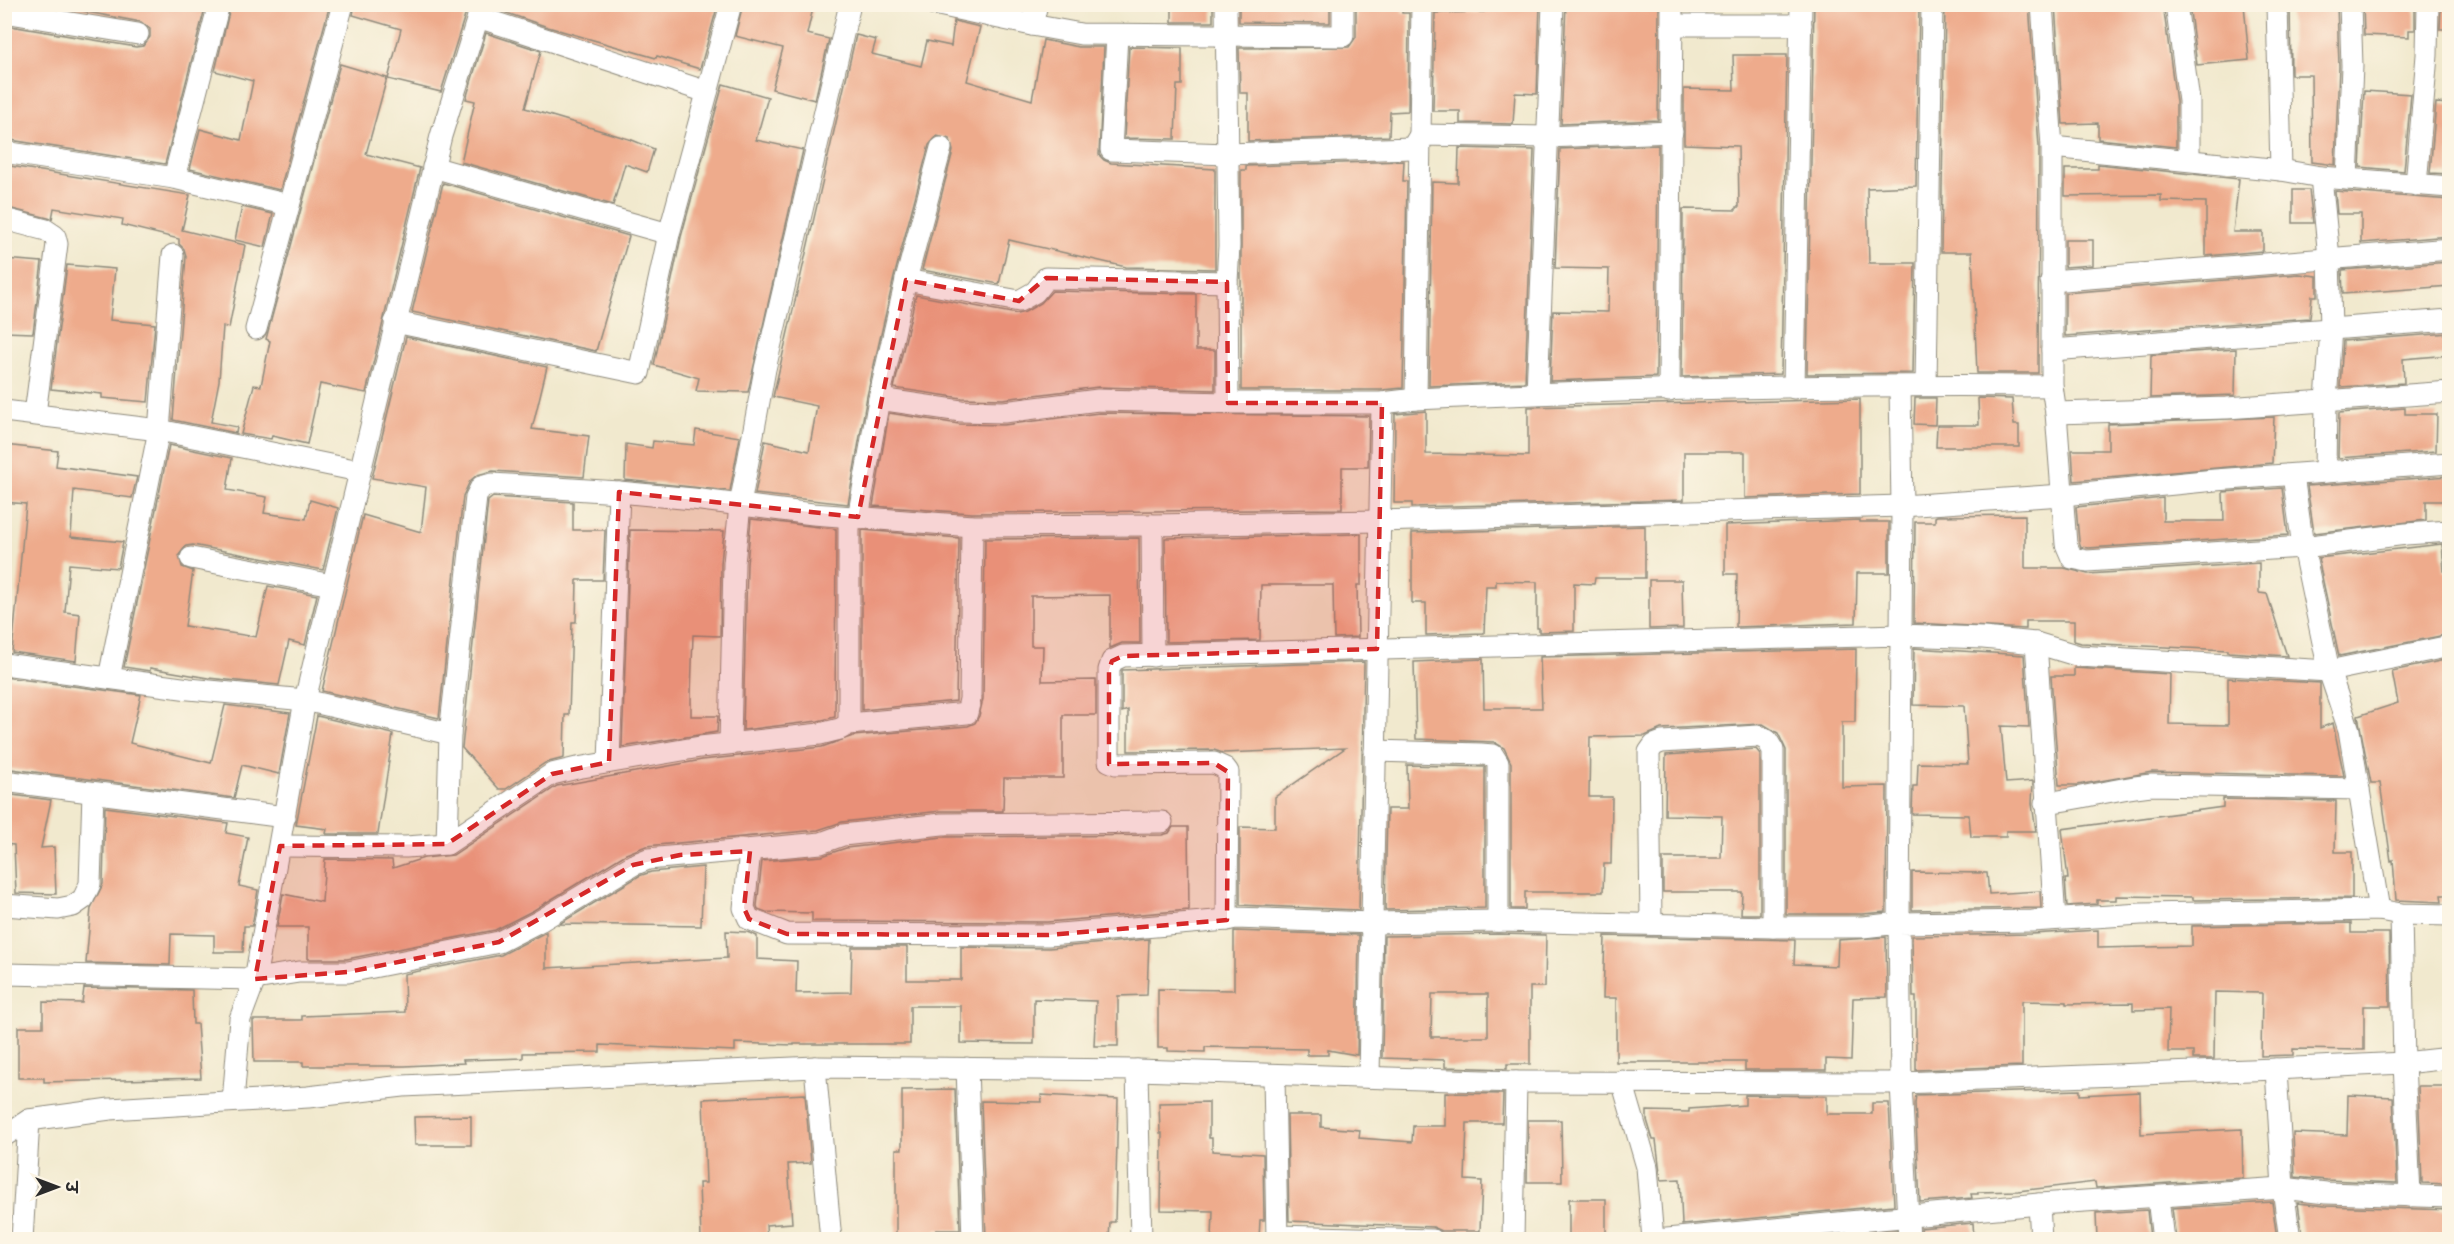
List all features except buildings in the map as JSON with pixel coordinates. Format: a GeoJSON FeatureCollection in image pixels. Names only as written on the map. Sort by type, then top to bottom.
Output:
{"type":"FeatureCollection","features":[{"type":"Feature","properties":{"kind":"street"},"geometry":{"type":"LineString","coordinates":[[174,178],[219,4]]}},
{"type":"Feature","properties":{"kind":"street"},"geometry":{"type":"LineString","coordinates":[[256,329],[343,4]]}},
{"type":"Feature","properties":{"kind":"street"},"geometry":{"type":"LineString","coordinates":[[395,322],[639,373],[669,234],[731,4]]}},
{"type":"Feature","properties":{"kind":"street"},"geometry":{"type":"LineString","coordinates":[[730,743],[734,563],[740,505],[765,369],[850,4]]}},
{"type":"Feature","properties":{"kind":"street"},"geometry":{"type":"LineString","coordinates":[[934,4],[1081,34],[1226,33],[1343,36],[1343,4]]}},
{"type":"Feature","properties":{"kind":"street"},"geometry":{"type":"LineString","coordinates":[[1032,25],[1037,4]]}},
{"type":"Feature","properties":{"kind":"street"},"geometry":{"type":"LineString","coordinates":[[1226,4],[1228,403]]}},
{"type":"Feature","properties":{"kind":"street"},"geometry":{"type":"LineString","coordinates":[[1416,399],[1422,4]]}},
{"type":"Feature","properties":{"kind":"street"},"geometry":{"type":"LineString","coordinates":[[1537,393],[1553,4]]}},
{"type":"Feature","properties":{"kind":"street"},"geometry":{"type":"LineString","coordinates":[[1926,385],[1932,4]]}},
{"type":"Feature","properties":{"kind":"street"},"geometry":{"type":"LineString","coordinates":[[2042,4],[2052,147],[2052,386],[2066,544],[2072,558],[2087,561],[2303,546],[2450,531]]}},
{"type":"Feature","properties":{"kind":"street"},"geometry":{"type":"LineString","coordinates":[[2176,4],[2188,91],[2189,160]]}},
{"type":"Feature","properties":{"kind":"street"},"geometry":{"type":"LineString","coordinates":[[2277,4],[2281,170]]}},
{"type":"Feature","properties":{"kind":"street"},"geometry":{"type":"LineString","coordinates":[[2347,179],[2352,66],[2350,4]]}},
{"type":"Feature","properties":{"kind":"street"},"geometry":{"type":"LineString","coordinates":[[2416,185],[2427,55],[2428,4]]}},
{"type":"Feature","properties":{"kind":"street"},"geometry":{"type":"LineString","coordinates":[[233,1101],[240,1019],[255,979],[305,700],[433,167],[479,10],[707,92]]}},
{"type":"Feature","properties":{"kind":"street"},"geometry":{"type":"LineString","coordinates":[[4,12],[138,34]]}},
{"type":"Feature","properties":{"kind":"street"},"geometry":{"type":"LineString","coordinates":[[1669,391],[1672,15],[1801,15],[1794,387]]}},
{"type":"Feature","properties":{"kind":"street"},"geometry":{"type":"LineString","coordinates":[[1117,35],[1111,150],[1228,154],[1412,148],[1420,135]]}},
{"type":"Feature","properties":{"kind":"street"},"geometry":{"type":"LineString","coordinates":[[1420,135],[1547,137],[1672,132]]}},
{"type":"Feature","properties":{"kind":"street"},"geometry":{"type":"LineString","coordinates":[[2052,147],[2281,170],[2321,177],[2450,187]]}},
{"type":"Feature","properties":{"kind":"street"},"geometry":{"type":"LineString","coordinates":[[849,724],[854,517],[906,280],[942,148]]}},
{"type":"Feature","properties":{"kind":"street"},"geometry":{"type":"LineString","coordinates":[[4,152],[174,178],[289,205]]}},
{"type":"Feature","properties":{"kind":"street"},"geometry":{"type":"LineString","coordinates":[[433,167],[669,234]]}},
{"type":"Feature","properties":{"kind":"street"},"geometry":{"type":"LineString","coordinates":[[2321,177],[2329,258],[2331,328],[2326,401],[2325,472]]}},
{"type":"Feature","properties":{"kind":"street"},"geometry":{"type":"LineString","coordinates":[[4,219],[46,230],[55,236],[57,244],[35,414]]}},
{"type":"Feature","properties":{"kind":"street"},"geometry":{"type":"LineString","coordinates":[[2051,281],[2450,249]]}},
{"type":"Feature","properties":{"kind":"street"},"geometry":{"type":"LineString","coordinates":[[109,678],[159,430],[173,255]]}},
{"type":"Feature","properties":{"kind":"street"},"geometry":{"type":"LineString","coordinates":[[906,280],[1019,301],[1035,292],[1046,278],[1227,282]]}},
{"type":"Feature","properties":{"kind":"street"},"geometry":{"type":"LineString","coordinates":[[2052,350],[2450,320]]}},
{"type":"Feature","properties":{"kind":"street"},"geometry":{"type":"LineString","coordinates":[[879,399],[961,411],[993,412],[1098,400],[1382,403],[1416,399],[1537,393],[1926,385],[2052,386]]}},
{"type":"Feature","properties":{"kind":"street"},"geometry":{"type":"LineString","coordinates":[[1900,387],[1902,506],[1900,1083],[1910,1239]]}},
{"type":"Feature","properties":{"kind":"street"},"geometry":{"type":"LineString","coordinates":[[2056,413],[2227,408],[2450,392]]}},
{"type":"Feature","properties":{"kind":"street"},"geometry":{"type":"LineString","coordinates":[[1369,1077],[1382,403]]}},
{"type":"Feature","properties":{"kind":"street"},"geometry":{"type":"LineString","coordinates":[[4,411],[159,430],[359,471]]}},
{"type":"Feature","properties":{"kind":"street"},"geometry":{"type":"LineString","coordinates":[[447,844],[450,734],[476,497],[481,488],[492,484],[619,492],[854,517],[972,526],[1152,525],[1902,506],[2450,463]]}},
{"type":"Feature","properties":{"kind":"street"},"geometry":{"type":"LineString","coordinates":[[2293,475],[2303,546],[2329,671],[2349,730],[2379,910]]}},
{"type":"Feature","properties":{"kind":"street"},"geometry":{"type":"LineString","coordinates":[[609,762],[619,492]]}},
{"type":"Feature","properties":{"kind":"street"},"geometry":{"type":"LineString","coordinates":[[1152,525],[1153,656]]}},
{"type":"Feature","properties":{"kind":"street"},"geometry":{"type":"LineString","coordinates":[[280,846],[406,847],[447,844],[552,774],[609,762],[730,743],[820,734],[849,724],[967,713],[970,699],[972,526]]}},
{"type":"Feature","properties":{"kind":"street"},"geometry":{"type":"LineString","coordinates":[[191,558],[332,585]]}},
{"type":"Feature","properties":{"kind":"street"},"geometry":{"type":"LineString","coordinates":[[1227,920],[1228,772],[1214,763],[1116,764],[1109,761],[1109,670],[1112,661],[1123,656],[1900,635],[1983,638],[2036,644],[2079,656],[2329,671],[2449,650]]}},
{"type":"Feature","properties":{"kind":"street"},"geometry":{"type":"LineString","coordinates":[[2036,644],[2055,919]]}},
{"type":"Feature","properties":{"kind":"street"},"geometry":{"type":"LineString","coordinates":[[4,664],[189,689],[305,700],[450,734]]}},
{"type":"Feature","properties":{"kind":"street"},"geometry":{"type":"LineString","coordinates":[[1651,924],[1649,753],[1654,745],[1662,742],[1758,736],[1767,740],[1773,750],[1773,927]]}},
{"type":"Feature","properties":{"kind":"street"},"geometry":{"type":"LineString","coordinates":[[1375,751],[1493,756],[1498,763],[1498,921]]}},
{"type":"Feature","properties":{"kind":"street"},"geometry":{"type":"LineString","coordinates":[[4,781],[285,817]]}},
{"type":"Feature","properties":{"kind":"street"},"geometry":{"type":"LineString","coordinates":[[2046,803],[2081,799],[2131,786],[2152,785],[2359,789]]}},
{"type":"Feature","properties":{"kind":"street"},"geometry":{"type":"LineString","coordinates":[[4,904],[58,909],[73,906],[83,899],[90,884],[93,793]]}},
{"type":"Feature","properties":{"kind":"street"},"geometry":{"type":"LineString","coordinates":[[4,974],[255,979],[299,972],[348,972],[499,942],[540,921],[633,865],[648,859],[821,843],[843,835],[942,824],[1162,822]]}},
{"type":"Feature","properties":{"kind":"street"},"geometry":{"type":"LineString","coordinates":[[750,851],[744,908],[749,919],[787,934],[1048,935],[1234,918],[1372,923],[1498,921],[1863,927],[1899,923],[2055,919],[2141,914],[2379,910],[2401,915],[2450,915]]}},
{"type":"Feature","properties":{"kind":"street"},"geometry":{"type":"LineString","coordinates":[[2401,915],[2410,1196]]}},
{"type":"Feature","properties":{"kind":"street"},"geometry":{"type":"LineString","coordinates":[[4,1136],[29,1120],[110,1109],[308,1097],[403,1086],[815,1067],[1137,1070],[1516,1082],[1900,1083],[2276,1069],[2404,1063],[2450,1058]]}},
{"type":"Feature","properties":{"kind":"street"},"geometry":{"type":"LineString","coordinates":[[815,1067],[831,1239]]}},
{"type":"Feature","properties":{"kind":"street"},"geometry":{"type":"LineString","coordinates":[[967,1068],[974,1239]]}},
{"type":"Feature","properties":{"kind":"street"},"geometry":{"type":"LineString","coordinates":[[2276,1069],[2283,1188],[2290,1239]]}},
{"type":"Feature","properties":{"kind":"street"},"geometry":{"type":"LineString","coordinates":[[1137,1070],[1141,1239]]}},
{"type":"Feature","properties":{"kind":"street"},"geometry":{"type":"LineString","coordinates":[[1274,1075],[1277,1238],[1433,1239]]}},
{"type":"Feature","properties":{"kind":"street"},"geometry":{"type":"LineString","coordinates":[[1622,1081],[1647,1167],[1655,1239],[1777,1234],[1907,1216],[2038,1204],[2158,1198],[2283,1188],[2326,1193],[2450,1197]]}},
{"type":"Feature","properties":{"kind":"street"},"geometry":{"type":"LineString","coordinates":[[1513,1239],[1516,1082]]}},
{"type":"Feature","properties":{"kind":"street"},"geometry":{"type":"LineString","coordinates":[[22,1239],[29,1120]]}},
{"type":"Feature","properties":{"kind":"street"},"geometry":{"type":"LineString","coordinates":[[2158,1198],[2163,1239]]}},
{"type":"Feature","properties":{"kind":"street"},"geometry":{"type":"LineString","coordinates":[[2038,1204],[2041,1239]]}},
{"type":"Feature","properties":{"kind":"highlighted area"},"geometry":{"type":"Polygon","coordinates":[[[1046,278],[1227,282],[1228,403],[1382,403],[1377,649],[1123,656],[1112,661],[1109,670],[1109,764],[1214,763],[1228,772],[1227,920],[1048,935],[787,934],[749,919],[744,908],[750,851],[680,855],[633,865],[499,942],[348,972],[255,979],[280,846],[447,844],[552,774],[609,762],[619,492],[858,517],[906,280],[1019,301],[1046,278]]]}}]}
